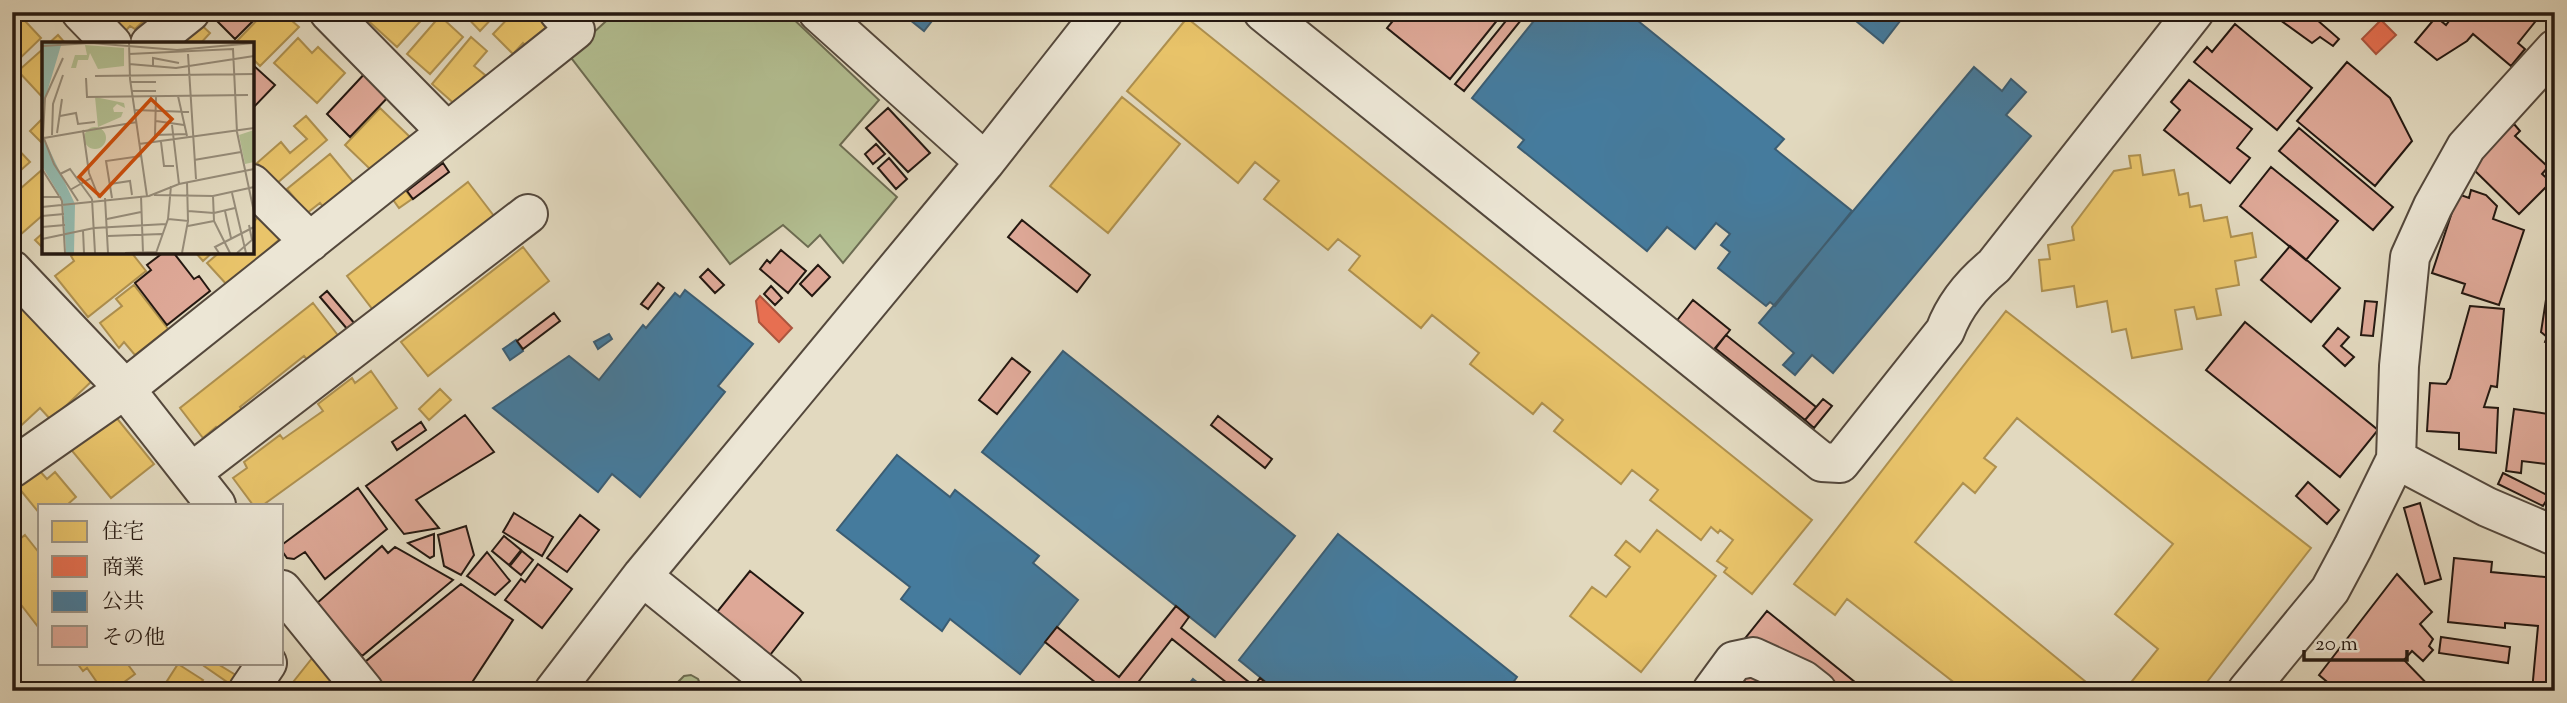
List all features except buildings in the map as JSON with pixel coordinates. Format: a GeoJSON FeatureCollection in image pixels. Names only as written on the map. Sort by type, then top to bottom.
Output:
{"type":"FeatureCollection","features":[{"type":"Feature","properties":{"kind":"street"},"geometry":{"type":"LineString","coordinates":[[81,12],[110,42]]}},
{"type":"Feature","properties":{"kind":"street"},"geometry":{"type":"LineString","coordinates":[[152,42],[190,12]]}},
{"type":"Feature","properties":{"kind":"street"},"geometry":{"type":"LineString","coordinates":[[329,12],[447,132]]}},
{"type":"Feature","properties":{"kind":"street"},"geometry":{"type":"LineString","coordinates":[[12,468],[125,389],[575,30],[559,12]]}},
{"type":"Feature","properties":{"kind":"street"},"geometry":{"type":"LineString","coordinates":[[818,12],[985,162]]}},
{"type":"Feature","properties":{"kind":"street"},"geometry":{"type":"LineString","coordinates":[[554,691],[642,576],[985,162],[1103,12]]}},
{"type":"Feature","properties":{"kind":"street"},"geometry":{"type":"LineString","coordinates":[[1263,12],[1822,462],[1840,463],[1945,331],[1953,310],[1978,279],[1994,266],[2179,18]]}},
{"type":"Feature","properties":{"kind":"street"},"geometry":{"type":"LineString","coordinates":[[2247,691],[2330,590],[2396,459],[2399,366],[2410,257],[2433,206],[2466,147],[2555,49]]}},
{"type":"Feature","properties":{"kind":"street"},"geometry":{"type":"LineString","coordinates":[[254,186],[310,242]]}},
{"type":"Feature","properties":{"kind":"street"},"geometry":{"type":"LineString","coordinates":[[191,473],[528,214]]}},
{"type":"Feature","properties":{"kind":"street"},"geometry":{"type":"LineString","coordinates":[[12,270],[125,389],[215,504]]}},
{"type":"Feature","properties":{"kind":"street"},"geometry":{"type":"LineString","coordinates":[[2396,459],[2487,507],[2555,536]]}},
{"type":"Feature","properties":{"kind":"street"},"geometry":{"type":"LineString","coordinates":[[642,576],[784,691]]}},
{"type":"Feature","properties":{"kind":"street"},"geometry":{"type":"LineString","coordinates":[[288,614],[364,691]]}},
{"type":"Feature","properties":{"kind":"street"},"geometry":{"type":"LineString","coordinates":[[1712,691],[1734,661],[1753,657],[1803,680],[1817,691]]}},
{"type":"Feature","properties":{"kind":"street"},"geometry":{"type":"LineString","coordinates":[[248,691],[266,664]]}},
{"type":"Feature","properties":{"kind":"green space"},"geometry":{"type":"Polygon","coordinates":[[[616,12],[786,12],[879,100],[840,145],[897,197],[843,263],[820,235],[808,247],[783,225],[730,264],[569,55],[616,12]]]}},
{"type":"Feature","properties":{"kind":"green space"},"geometry":{"type":"Polygon","coordinates":[[[691,675],[698,679],[703,691],[666,691],[684,676],[691,675]]]}}]}
